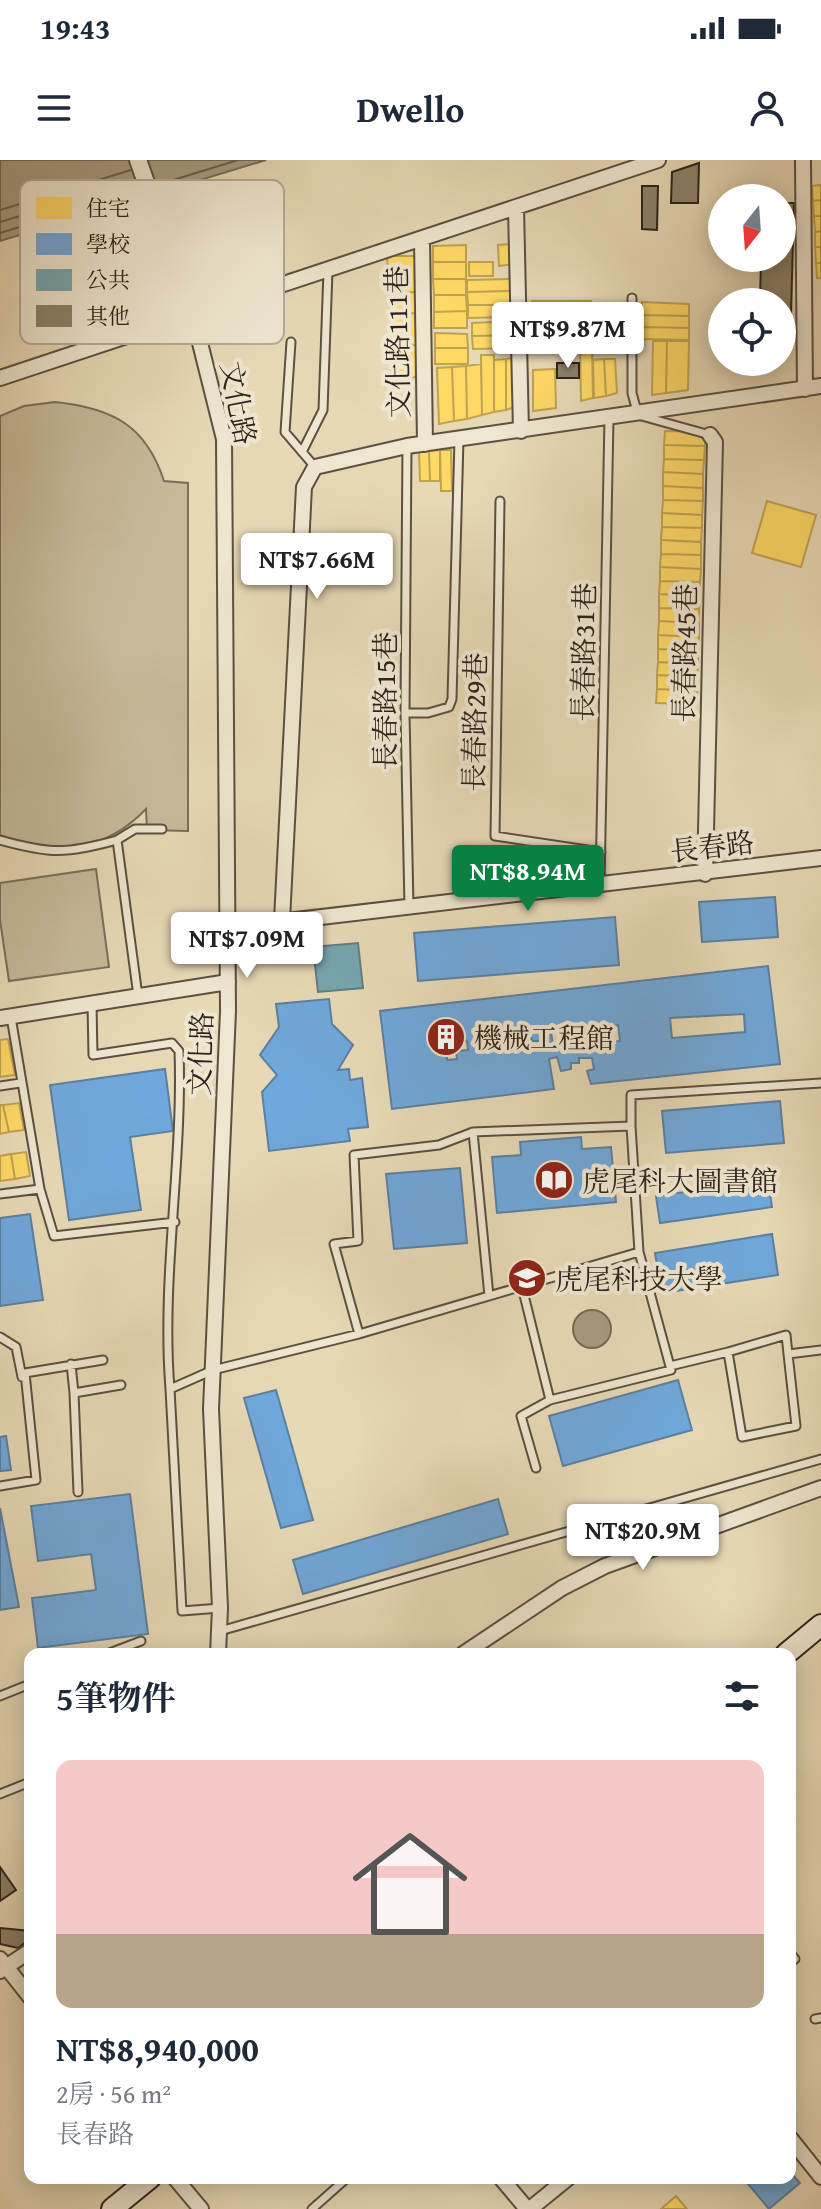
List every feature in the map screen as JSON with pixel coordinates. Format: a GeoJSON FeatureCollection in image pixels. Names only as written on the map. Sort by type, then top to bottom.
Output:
{"type":"FeatureCollection","features":[{"type":"Feature","properties":{"kind":"main road"},"geometry":{"type":"LineString","coordinates":[[793,1648],[821,1625]]}},
{"type":"Feature","properties":{"kind":"main road"},"geometry":{"type":"LineString","coordinates":[[112,2209],[143,2184]]}},
{"type":"Feature","properties":{"kind":"street"},"geometry":{"type":"LineString","coordinates":[[138,160],[145,180]]}},
{"type":"Feature","properties":{"kind":"street"},"geometry":{"type":"LineString","coordinates":[[284,285],[658,160]]}},
{"type":"Feature","properties":{"kind":"street"},"geometry":{"type":"LineString","coordinates":[[803,160],[805,389]]}},
{"type":"Feature","properties":{"kind":"street"},"geometry":{"type":"LineString","coordinates":[[516,208],[521,431]]}},
{"type":"Feature","properties":{"kind":"street","name":"文化路111巷"},"geometry":{"type":"LineString","coordinates":[[422,239],[425,444]]}},
{"type":"Feature","properties":{"kind":"street"},"geometry":{"type":"LineString","coordinates":[[0,378],[104,344]]}},
{"type":"Feature","properties":{"kind":"street","name":"文化路"},"geometry":{"type":"LineString","coordinates":[[200,344],[224,439],[228,982],[213,1370],[219,1648]]}},
{"type":"Feature","properties":{"kind":"street"},"geometry":{"type":"LineString","coordinates":[[282,920],[304,487],[315,467],[407,446],[638,415],[821,386]]}},
{"type":"Feature","properties":{"kind":"street","name":"長春路45巷"},"geometry":{"type":"LineString","coordinates":[[705,874],[715,442],[710,435]]}},
{"type":"Feature","properties":{"kind":"street","name":"長春路"},"geometry":{"type":"LineString","coordinates":[[228,928],[821,858]]}},
{"type":"Feature","properties":{"kind":"street"},"geometry":{"type":"LineString","coordinates":[[5,1017],[228,982]]}},
{"type":"Feature","properties":{"kind":"street"},"geometry":{"type":"LineString","coordinates":[[472,1648],[562,1588],[605,1566],[821,1488]]}},
{"type":"Feature","properties":{"kind":"street"},"geometry":{"type":"LineString","coordinates":[[24,1954],[2,1966],[24,1990]]}},
{"type":"Feature","properties":{"kind":"street"},"geometry":{"type":"LineString","coordinates":[[796,2146],[821,2177]]}},
{"type":"Feature","properties":{"kind":"street"},"geometry":{"type":"LineString","coordinates":[[180,2184],[201,2209]]}},
{"type":"Feature","properties":{"kind":"street"},"geometry":{"type":"LineString","coordinates":[[506,2184],[529,2209],[560,2184]]}},
{"type":"Feature","properties":{"kind":"lane"},"geometry":{"type":"LineString","coordinates":[[302,452],[323,410],[328,271]]}},
{"type":"Feature","properties":{"kind":"lane"},"geometry":{"type":"LineString","coordinates":[[632,298],[632,393],[638,415],[710,435]]}},
{"type":"Feature","properties":{"kind":"lane"},"geometry":{"type":"LineString","coordinates":[[291,342],[285,432],[315,467]]}},
{"type":"Feature","properties":{"kind":"lane","name":"長春路31巷"},"geometry":{"type":"LineString","coordinates":[[600,886],[609,418]]}},
{"type":"Feature","properties":{"kind":"lane"},"geometry":{"type":"LineString","coordinates":[[405,713],[428,713],[449,707],[452,699],[459,439]]}},
{"type":"Feature","properties":{"kind":"lane","name":"長春路15巷"},"geometry":{"type":"LineString","coordinates":[[407,446],[405,713],[409,907]]}},
{"type":"Feature","properties":{"kind":"lane","name":"長春路29巷"},"geometry":{"type":"LineString","coordinates":[[500,501],[495,836],[601,852]]}},
{"type":"Feature","properties":{"kind":"lane"},"geometry":{"type":"LineString","coordinates":[[0,840],[49,853],[82,850],[117,840],[135,829],[162,829]]}},
{"type":"Feature","properties":{"kind":"lane"},"geometry":{"type":"LineString","coordinates":[[117,840],[138,996]]}},
{"type":"Feature","properties":{"kind":"lane"},"geometry":{"type":"LineString","coordinates":[[92,1002],[93,1055],[172,1043],[179,1051],[181,1136],[167,1350],[182,1611],[220,1608]]}},
{"type":"Feature","properties":{"kind":"lane"},"geometry":{"type":"LineString","coordinates":[[5,1017],[40,1189],[54,1236],[175,1222]]}},
{"type":"Feature","properties":{"kind":"lane"},"geometry":{"type":"LineString","coordinates":[[0,1086],[20,1083]]}},
{"type":"Feature","properties":{"kind":"lane"},"geometry":{"type":"LineString","coordinates":[[536,1468],[521,1416],[550,1400],[671,1370],[639,1252],[631,1095],[821,1083]]}},
{"type":"Feature","properties":{"kind":"lane"},"geometry":{"type":"LineString","coordinates":[[359,1334],[334,1244],[358,1241],[354,1155],[439,1145],[473,1132],[631,1126]]}},
{"type":"Feature","properties":{"kind":"lane"},"geometry":{"type":"LineString","coordinates":[[473,1132],[489,1296]]}},
{"type":"Feature","properties":{"kind":"lane"},"geometry":{"type":"LineString","coordinates":[[0,1194],[40,1189]]}},
{"type":"Feature","properties":{"kind":"lane"},"geometry":{"type":"LineString","coordinates":[[170,1389],[213,1370],[359,1334],[639,1252]]}},
{"type":"Feature","properties":{"kind":"lane"},"geometry":{"type":"LineString","coordinates":[[522,1287],[550,1400]]}},
{"type":"Feature","properties":{"kind":"lane"},"geometry":{"type":"LineString","coordinates":[[670,1366],[786,1335],[796,1426],[742,1437],[728,1352]]}},
{"type":"Feature","properties":{"kind":"lane"},"geometry":{"type":"LineString","coordinates":[[0,1337],[16,1347],[32,1428],[36,1480],[0,1486]]}},
{"type":"Feature","properties":{"kind":"lane"},"geometry":{"type":"LineString","coordinates":[[788,1354],[821,1350]]}},
{"type":"Feature","properties":{"kind":"lane"},"geometry":{"type":"LineString","coordinates":[[22,1377],[71,1364],[103,1360]]}},
{"type":"Feature","properties":{"kind":"lane"},"geometry":{"type":"LineString","coordinates":[[71,1364],[78,1492]]}},
{"type":"Feature","properties":{"kind":"lane"},"geometry":{"type":"LineString","coordinates":[[74,1393],[121,1385]]}},
{"type":"Feature","properties":{"kind":"lane"},"geometry":{"type":"LineString","coordinates":[[220,1631],[821,1459]]}},
{"type":"Feature","properties":{"kind":"lane"},"geometry":{"type":"LineString","coordinates":[[123,1648],[141,1641]]}},
{"type":"Feature","properties":{"kind":"lane"},"geometry":{"type":"LineString","coordinates":[[0,1696],[24,1686]]}},
{"type":"Feature","properties":{"kind":"lane"},"geometry":{"type":"LineString","coordinates":[[0,1794],[24,1784]]}},
{"type":"Feature","properties":{"kind":"lane"},"geometry":{"type":"LineString","coordinates":[[312,2209],[340,2184]]}},
{"type":"Feature","properties":{"kind":"shaded area"},"geometry":{"type":"Polygon","coordinates":[[[55,402],[94,409],[124,423],[147,446],[164,481],[188,483],[188,831],[147,830],[146,809],[114,834],[78,847],[40,847],[0,835],[0,416],[24,406],[55,402]]]}},
{"type":"Feature","properties":{"kind":"shaded area"},"geometry":{"type":"Polygon","coordinates":[[[96,869],[109,967],[9,981],[0,920],[0,883],[96,869]]]}},
{"type":"Feature","properties":{"kind":"water"},"geometry":{"type":"Polygon","coordinates":[[[0,160],[266,160],[200,180],[20,180],[20,235],[0,241],[0,160]]]}},
{"type":"Feature","properties":{"kind":"water"},"geometry":{"type":"Polygon","coordinates":[[[592,1310],[606,1315],[611,1329],[606,1343],[592,1348],[578,1343],[573,1329],[578,1315],[592,1310]]]}},
{"type":"Feature","properties":{"kind":"building: 住宅"},"geometry":{"type":"Polygon","coordinates":[[[821,185],[821,200],[813,201],[812,186],[821,185]]]}},
{"type":"Feature","properties":{"kind":"building: 住宅"},"geometry":{"type":"Polygon","coordinates":[[[821,200],[821,216],[814,216],[813,201],[821,200]]]}},
{"type":"Feature","properties":{"kind":"building: 住宅"},"geometry":{"type":"Polygon","coordinates":[[[814,216],[821,216],[821,231],[815,232],[814,216]]]}},
{"type":"Feature","properties":{"kind":"building: 住宅"},"geometry":{"type":"Polygon","coordinates":[[[821,231],[821,247],[815,247],[815,232],[821,231]]]}},
{"type":"Feature","properties":{"kind":"building: 住宅"},"geometry":{"type":"Polygon","coordinates":[[[511,244],[513,264],[499,266],[498,245],[511,244]]]}},
{"type":"Feature","properties":{"kind":"building: 住宅"},"geometry":{"type":"Polygon","coordinates":[[[466,245],[466,262],[433,262],[433,246],[466,245]]]}},
{"type":"Feature","properties":{"kind":"building: 住宅"},"geometry":{"type":"Polygon","coordinates":[[[815,247],[821,247],[821,263],[816,263],[815,247]]]}},
{"type":"Feature","properties":{"kind":"building: 住宅"},"geometry":{"type":"Polygon","coordinates":[[[387,256],[417,256],[419,292],[389,293],[387,256]]]}},
{"type":"Feature","properties":{"kind":"building: 住宅"},"geometry":{"type":"Polygon","coordinates":[[[433,262],[466,262],[466,279],[433,279],[433,262]]]}},
{"type":"Feature","properties":{"kind":"building: 住宅"},"geometry":{"type":"Polygon","coordinates":[[[469,262],[493,262],[493,276],[469,276],[469,262]]]}},
{"type":"Feature","properties":{"kind":"building: 住宅"},"geometry":{"type":"Polygon","coordinates":[[[816,263],[821,263],[821,278],[817,278],[816,263]]]}},
{"type":"Feature","properties":{"kind":"building: 住宅"},"geometry":{"type":"Polygon","coordinates":[[[433,279],[466,279],[466,295],[434,295],[433,279]]]}},
{"type":"Feature","properties":{"kind":"building: 住宅"},"geometry":{"type":"Polygon","coordinates":[[[515,279],[515,291],[467,292],[467,280],[515,279]]]}},
{"type":"Feature","properties":{"kind":"building: 住宅"},"geometry":{"type":"Polygon","coordinates":[[[515,291],[515,305],[468,305],[467,292],[515,291]]]}},
{"type":"Feature","properties":{"kind":"building: 住宅"},"geometry":{"type":"Polygon","coordinates":[[[419,292],[419,310],[415,313],[390,314],[389,293],[419,292]]]}},
{"type":"Feature","properties":{"kind":"building: 住宅"},"geometry":{"type":"Polygon","coordinates":[[[434,295],[466,295],[467,311],[434,312],[434,295]]]}},
{"type":"Feature","properties":{"kind":"building: 住宅"},"geometry":{"type":"Polygon","coordinates":[[[532,301],[591,301],[591,335],[533,336],[532,301]]]}},
{"type":"Feature","properties":{"kind":"building: 住宅"},"geometry":{"type":"Polygon","coordinates":[[[642,302],[689,304],[689,316],[642,315],[642,302]]]}},
{"type":"Feature","properties":{"kind":"building: 住宅"},"geometry":{"type":"Polygon","coordinates":[[[468,305],[515,305],[515,317],[468,318],[468,305]]]}},
{"type":"Feature","properties":{"kind":"building: 住宅"},"geometry":{"type":"Polygon","coordinates":[[[467,311],[467,328],[434,328],[434,312],[467,311]]]}},
{"type":"Feature","properties":{"kind":"building: 住宅"},"geometry":{"type":"Polygon","coordinates":[[[415,313],[415,319],[419,319],[420,345],[391,346],[390,314],[415,313]]]}},
{"type":"Feature","properties":{"kind":"building: 住宅"},"geometry":{"type":"Polygon","coordinates":[[[642,315],[689,316],[689,328],[642,327],[642,315]]]}},
{"type":"Feature","properties":{"kind":"building: 住宅"},"geometry":{"type":"Polygon","coordinates":[[[516,321],[516,335],[472,336],[472,323],[516,321]]]}},
{"type":"Feature","properties":{"kind":"building: 住宅"},"geometry":{"type":"Polygon","coordinates":[[[642,327],[689,328],[689,340],[641,339],[642,327]]]}},
{"type":"Feature","properties":{"kind":"building: 住宅"},"geometry":{"type":"Polygon","coordinates":[[[435,333],[467,334],[468,348],[435,348],[435,333]]]}},
{"type":"Feature","properties":{"kind":"building: 住宅"},"geometry":{"type":"Polygon","coordinates":[[[516,335],[517,348],[473,349],[472,336],[516,335]]]}},
{"type":"Feature","properties":{"kind":"building: 住宅"},"geometry":{"type":"Polygon","coordinates":[[[653,341],[667,341],[666,393],[652,395],[653,341]]]}},
{"type":"Feature","properties":{"kind":"building: 住宅"},"geometry":{"type":"Polygon","coordinates":[[[667,341],[689,341],[688,390],[666,393],[667,341]]]}},
{"type":"Feature","properties":{"kind":"building: 住宅"},"geometry":{"type":"Polygon","coordinates":[[[420,345],[421,377],[392,378],[391,346],[420,345]]]}},
{"type":"Feature","properties":{"kind":"building: 住宅"},"geometry":{"type":"Polygon","coordinates":[[[580,346],[592,346],[593,398],[581,401],[580,346]]]}},
{"type":"Feature","properties":{"kind":"building: 住宅"},"geometry":{"type":"Polygon","coordinates":[[[435,348],[468,348],[468,364],[435,364],[435,348]]]}},
{"type":"Feature","properties":{"kind":"building: 住宅"},"geometry":{"type":"Polygon","coordinates":[[[481,355],[494,355],[494,412],[482,415],[481,355]]]}},
{"type":"Feature","properties":{"kind":"building: 住宅"},"geometry":{"type":"Polygon","coordinates":[[[517,357],[517,406],[506,410],[506,359],[517,357]]]}},
{"type":"Feature","properties":{"kind":"building: 住宅"},"geometry":{"type":"Polygon","coordinates":[[[506,359],[506,410],[494,412],[494,360],[506,359]]]}},
{"type":"Feature","properties":{"kind":"building: 住宅"},"geometry":{"type":"Polygon","coordinates":[[[604,359],[615,359],[617,393],[606,396],[604,359]]]}},
{"type":"Feature","properties":{"kind":"building: 住宅"},"geometry":{"type":"Polygon","coordinates":[[[604,359],[606,396],[594,398],[593,360],[604,359]]]}},
{"type":"Feature","properties":{"kind":"building: 住宅"},"geometry":{"type":"Polygon","coordinates":[[[481,364],[482,415],[467,419],[466,366],[481,364]]]}},
{"type":"Feature","properties":{"kind":"building: 住宅"},"geometry":{"type":"Polygon","coordinates":[[[466,366],[467,419],[454,421],[452,367],[466,366]]]}},
{"type":"Feature","properties":{"kind":"building: 住宅"},"geometry":{"type":"Polygon","coordinates":[[[452,367],[454,421],[439,424],[437,368],[452,367]]]}},
{"type":"Feature","properties":{"kind":"building: 住宅"},"geometry":{"type":"Polygon","coordinates":[[[555,369],[556,408],[533,411],[533,370],[555,369]]]}},
{"type":"Feature","properties":{"kind":"building: 住宅"},"geometry":{"type":"Polygon","coordinates":[[[665,431],[705,432],[705,446],[664,445],[665,431]]]}},
{"type":"Feature","properties":{"kind":"building: 住宅"},"geometry":{"type":"Polygon","coordinates":[[[664,445],[705,446],[704,460],[664,459],[664,445]]]}},
{"type":"Feature","properties":{"kind":"building: 住宅"},"geometry":{"type":"Polygon","coordinates":[[[440,450],[451,450],[452,491],[441,491],[440,450]]]}},
{"type":"Feature","properties":{"kind":"building: 住宅"},"geometry":{"type":"Polygon","coordinates":[[[440,450],[440,481],[430,481],[429,451],[440,450]]]}},
{"type":"Feature","properties":{"kind":"building: 住宅"},"geometry":{"type":"Polygon","coordinates":[[[419,451],[429,451],[430,481],[420,481],[419,451]]]}},
{"type":"Feature","properties":{"kind":"building: 住宅"},"geometry":{"type":"Polygon","coordinates":[[[664,459],[704,460],[703,474],[663,472],[664,459]]]}},
{"type":"Feature","properties":{"kind":"building: 住宅"},"geometry":{"type":"Polygon","coordinates":[[[663,472],[703,474],[703,488],[663,486],[663,472]]]}},
{"type":"Feature","properties":{"kind":"building: 住宅"},"geometry":{"type":"Polygon","coordinates":[[[663,486],[703,488],[703,501],[663,500],[663,486]]]}},
{"type":"Feature","properties":{"kind":"building: 住宅"},"geometry":{"type":"Polygon","coordinates":[[[663,500],[703,501],[702,515],[662,513],[663,500]]]}},
{"type":"Feature","properties":{"kind":"building: 住宅"},"geometry":{"type":"Polygon","coordinates":[[[767,501],[816,515],[801,567],[752,553],[767,501]]]}},
{"type":"Feature","properties":{"kind":"building: 住宅"},"geometry":{"type":"Polygon","coordinates":[[[662,513],[702,515],[702,528],[662,527],[662,513]]]}},
{"type":"Feature","properties":{"kind":"building: 住宅"},"geometry":{"type":"Polygon","coordinates":[[[662,527],[702,528],[701,542],[661,540],[662,527]]]}},
{"type":"Feature","properties":{"kind":"building: 住宅"},"geometry":{"type":"Polygon","coordinates":[[[661,540],[701,542],[701,555],[661,554],[661,540]]]}},
{"type":"Feature","properties":{"kind":"building: 住宅"},"geometry":{"type":"Polygon","coordinates":[[[661,554],[701,555],[701,569],[660,567],[661,554]]]}},
{"type":"Feature","properties":{"kind":"building: 住宅"},"geometry":{"type":"Polygon","coordinates":[[[660,567],[701,569],[700,582],[660,581],[660,567]]]}},
{"type":"Feature","properties":{"kind":"building: 住宅"},"geometry":{"type":"Polygon","coordinates":[[[660,581],[700,582],[700,596],[659,594],[660,581]]]}},
{"type":"Feature","properties":{"kind":"building: 住宅"},"geometry":{"type":"Polygon","coordinates":[[[659,594],[700,596],[699,609],[659,608],[659,594]]]}},
{"type":"Feature","properties":{"kind":"building: 住宅"},"geometry":{"type":"Polygon","coordinates":[[[659,608],[699,609],[699,623],[659,621],[659,608]]]}},
{"type":"Feature","properties":{"kind":"building: 住宅"},"geometry":{"type":"Polygon","coordinates":[[[659,621],[699,623],[699,637],[658,635],[659,621]]]}},
{"type":"Feature","properties":{"kind":"building: 住宅"},"geometry":{"type":"Polygon","coordinates":[[[658,635],[699,637],[698,650],[658,649],[658,635]]]}},
{"type":"Feature","properties":{"kind":"building: 住宅"},"geometry":{"type":"Polygon","coordinates":[[[658,649],[698,650],[698,664],[658,662],[658,649]]]}},
{"type":"Feature","properties":{"kind":"building: 住宅"},"geometry":{"type":"Polygon","coordinates":[[[658,662],[698,664],[697,677],[657,675],[658,662]]]}},
{"type":"Feature","properties":{"kind":"building: 住宅"},"geometry":{"type":"Polygon","coordinates":[[[657,675],[697,677],[697,691],[657,689],[657,675]]]}},
{"type":"Feature","properties":{"kind":"building: 住宅"},"geometry":{"type":"Polygon","coordinates":[[[657,689],[697,691],[696,704],[656,703],[657,689]]]}},
{"type":"Feature","properties":{"kind":"building: 住宅"},"geometry":{"type":"Polygon","coordinates":[[[8,1039],[15,1075],[0,1077],[0,1040],[8,1039]]]}},
{"type":"Feature","properties":{"kind":"building: 住宅"},"geometry":{"type":"Polygon","coordinates":[[[19,1103],[24,1130],[9,1132],[3,1105],[19,1103]]]}},
{"type":"Feature","properties":{"kind":"building: 住宅"},"geometry":{"type":"Polygon","coordinates":[[[0,1105],[3,1105],[9,1132],[0,1134],[0,1105]]]}},
{"type":"Feature","properties":{"kind":"building: 住宅"},"geometry":{"type":"Polygon","coordinates":[[[26,1152],[30,1176],[15,1179],[11,1154],[26,1152]]]}},
{"type":"Feature","properties":{"kind":"building: 住宅"},"geometry":{"type":"Polygon","coordinates":[[[11,1154],[15,1179],[0,1181],[0,1156],[11,1154]]]}},
{"type":"Feature","properties":{"kind":"building: 住宅"},"geometry":{"type":"Polygon","coordinates":[[[676,2196],[687,2209],[661,2209],[676,2196]]]}},
{"type":"Feature","properties":{"kind":"building: 學校"},"geometry":{"type":"Polygon","coordinates":[[[775,897],[778,937],[702,942],[699,902],[775,897]]]}},
{"type":"Feature","properties":{"kind":"building: 學校"},"geometry":{"type":"Polygon","coordinates":[[[615,917],[619,965],[418,981],[414,933],[615,917]]]}},
{"type":"Feature","properties":{"kind":"building: 學校","name":"機械工程館"},"geometry":{"type":"Polygon","coordinates":[[[768,966],[780,1064],[591,1084],[587,1071],[594,1069],[592,1058],[579,1058],[579,1063],[571,1063],[571,1069],[561,1071],[557,1057],[549,1059],[554,1089],[392,1109],[380,1011],[768,966]],[[744,1014],[670,1018],[672,1038],[745,1032],[744,1014]],[[618,1025],[551,1032],[553,1046],[620,1041],[618,1025]],[[530,1034],[509,1037],[511,1049],[541,1049],[540,1041],[532,1041],[530,1034]],[[467,1041],[446,1042],[447,1060],[457,1059],[456,1051],[468,1050],[467,1041]]]}},
{"type":"Feature","properties":{"kind":"building: 學校"},"geometry":{"type":"Polygon","coordinates":[[[329,999],[332,1024],[353,1045],[338,1070],[349,1069],[350,1080],[362,1078],[368,1127],[348,1129],[350,1141],[269,1151],[262,1092],[277,1075],[260,1055],[279,1027],[276,1004],[329,999]]]}},
{"type":"Feature","properties":{"kind":"building: 學校"},"geometry":{"type":"Polygon","coordinates":[[[165,1069],[173,1131],[130,1137],[141,1210],[69,1220],[50,1085],[165,1069]]]}},
{"type":"Feature","properties":{"kind":"building: 學校"},"geometry":{"type":"Polygon","coordinates":[[[780,1101],[784,1143],[666,1153],[662,1111],[780,1101]]]}},
{"type":"Feature","properties":{"kind":"building: 學校","name":"虎尾科大圖書館"},"geometry":{"type":"Polygon","coordinates":[[[581,1137],[582,1149],[611,1147],[616,1202],[497,1213],[492,1157],[521,1155],[520,1142],[581,1137]]]}},
{"type":"Feature","properties":{"kind":"building: 學校"},"geometry":{"type":"Polygon","coordinates":[[[460,1168],[467,1243],[394,1249],[386,1174],[460,1168]]]}},
{"type":"Feature","properties":{"kind":"building: 學校"},"geometry":{"type":"Polygon","coordinates":[[[768,1180],[772,1207],[660,1223],[656,1196],[768,1180]]]}},
{"type":"Feature","properties":{"kind":"building: 學校"},"geometry":{"type":"Polygon","coordinates":[[[30,1214],[43,1300],[0,1306],[0,1218],[30,1214]]]}},
{"type":"Feature","properties":{"kind":"building: 學校"},"geometry":{"type":"Polygon","coordinates":[[[772,1234],[778,1275],[662,1293],[655,1253],[772,1234]]]}},
{"type":"Feature","properties":{"kind":"building: 學校"},"geometry":{"type":"Polygon","coordinates":[[[678,1380],[692,1430],[563,1466],[549,1416],[678,1380]]]}},
{"type":"Feature","properties":{"kind":"building: 學校"},"geometry":{"type":"Polygon","coordinates":[[[276,1390],[313,1520],[281,1528],[244,1398],[276,1390]]]}},
{"type":"Feature","properties":{"kind":"building: 學校"},"geometry":{"type":"Polygon","coordinates":[[[6,1436],[11,1470],[0,1471],[0,1437],[6,1436]]]}},
{"type":"Feature","properties":{"kind":"building: 學校"},"geometry":{"type":"Polygon","coordinates":[[[130,1494],[148,1634],[38,1648],[32,1598],[96,1590],[91,1554],[38,1561],[31,1506],[130,1494]]]}},
{"type":"Feature","properties":{"kind":"building: 學校"},"geometry":{"type":"Polygon","coordinates":[[[498,1499],[508,1534],[303,1594],[293,1560],[498,1499]]]}},
{"type":"Feature","properties":{"kind":"building: 學校"},"geometry":{"type":"Polygon","coordinates":[[[0,1508],[19,1607],[0,1610],[0,1508]]]}},
{"type":"Feature","properties":{"kind":"building: 學校"},"geometry":{"type":"Polygon","coordinates":[[[796,2179],[800,2183],[769,2209],[748,2184],[796,2184],[796,2179]]]}},
{"type":"Feature","properties":{"kind":"building: 公共"},"geometry":{"type":"Polygon","coordinates":[[[358,943],[363,988],[318,992],[313,947],[358,943]]]}},
{"type":"Feature","properties":{"kind":"building: 其他"},"geometry":{"type":"Polygon","coordinates":[[[699,163],[698,203],[671,203],[672,172],[699,163]]]}},
{"type":"Feature","properties":{"kind":"building: 其他"},"geometry":{"type":"Polygon","coordinates":[[[642,186],[658,186],[657,230],[642,229],[642,186]]]}},
{"type":"Feature","properties":{"kind":"building: 其他"},"geometry":{"type":"Polygon","coordinates":[[[761,272],[792,272],[792,288],[760,288],[761,272]]]}},
{"type":"Feature","properties":{"kind":"building: 其他"},"geometry":{"type":"Polygon","coordinates":[[[557,363],[579,363],[579,378],[557,378],[557,363]]]}},
{"type":"Feature","properties":{"kind":"building: 其他"},"geometry":{"type":"Polygon","coordinates":[[[0,1867],[16,1890],[0,1901],[0,1867]]]}},
{"type":"Feature","properties":{"kind":"building: 其他"},"geometry":{"type":"Polygon","coordinates":[[[0,1928],[24,1930],[24,1944],[18,1948],[0,1944],[0,1928]]]}},
{"type":"Feature","properties":{"kind":"place","name":"機械工程館"},"geometry":{"type":"Point","coordinates":[446,1037]}},
{"type":"Feature","properties":{"kind":"place","name":"虎尾科大圖書館"},"geometry":{"type":"Point","coordinates":[554,1180]}},
{"type":"Feature","properties":{"kind":"place","name":"虎尾科技大學"},"geometry":{"type":"Point","coordinates":[527,1278]}}]}
